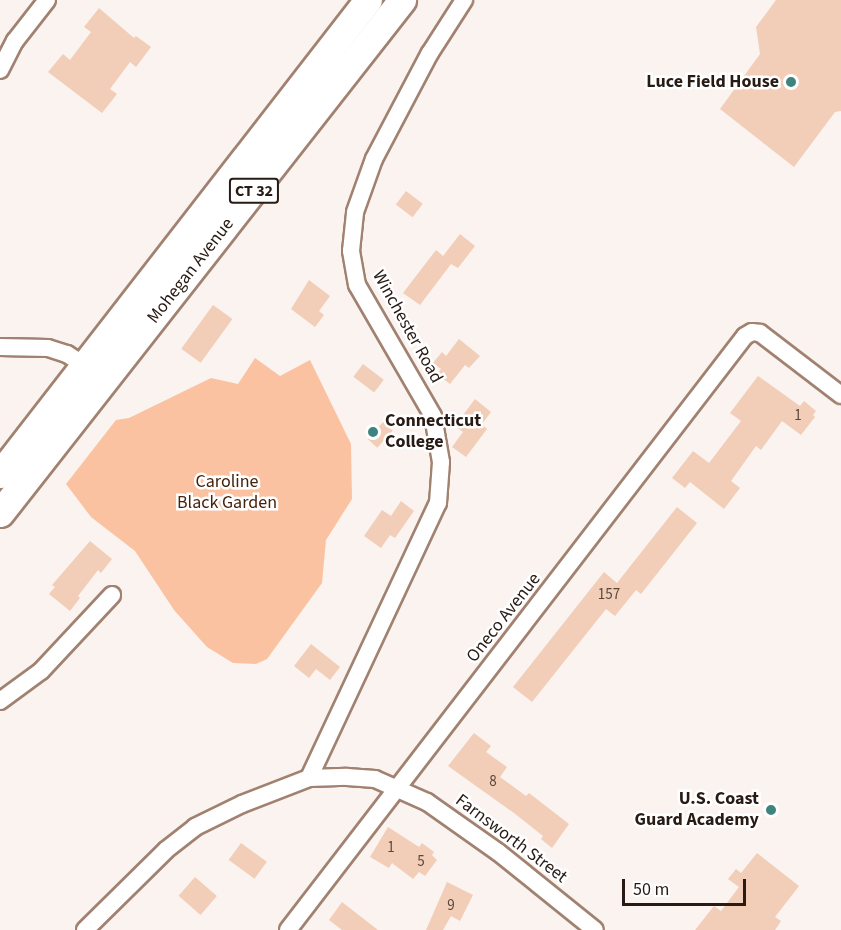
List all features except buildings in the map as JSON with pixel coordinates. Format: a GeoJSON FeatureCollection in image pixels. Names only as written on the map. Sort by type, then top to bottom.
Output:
{"type":"FeatureCollection","features":[{"type":"Feature","properties":{"kind":"highway","name":"Mohegan Avenue"},"geometry":{"type":"LineString","coordinates":[[0,513],[94,373],[368,0]]}},
{"type":"Feature","properties":{"kind":"highway","name":"Mohegan Avenue"},"geometry":{"type":"LineString","coordinates":[[0,474],[94,373],[402,0]]}},
{"type":"Feature","properties":{"kind":"street"},"geometry":{"type":"LineString","coordinates":[[0,70],[15,41],[47,0]]}},
{"type":"Feature","properties":{"kind":"street","name":"Winchester Road"},"geometry":{"type":"LineString","coordinates":[[309,778],[438,503],[441,462],[433,416],[357,285],[351,251],[355,212],[374,159],[430,53],[464,0]]}},
{"type":"Feature","properties":{"kind":"street","name":"Oneco Avenue"},"geometry":{"type":"LineString","coordinates":[[288,930],[745,336],[752,332],[764,335],[841,395]]}},
{"type":"Feature","properties":{"kind":"street"},"geometry":{"type":"LineString","coordinates":[[0,347],[48,348],[68,354],[94,373]]}},
{"type":"Feature","properties":{"kind":"street"},"geometry":{"type":"LineString","coordinates":[[0,701],[41,671],[112,595]]}},
{"type":"Feature","properties":{"kind":"street"},"geometry":{"type":"LineString","coordinates":[[85,930],[166,850],[195,827],[242,804],[309,778]]}},
{"type":"Feature","properties":{"kind":"street","name":"Farnsworth Street"},"geometry":{"type":"LineString","coordinates":[[309,778],[375,779],[398,788],[452,818],[595,930]]}},
{"type":"Feature","properties":{"kind":"green space","name":"Caroline Black Garden"},"geometry":{"type":"Polygon","coordinates":[[[255,358],[280,376],[310,360],[351,444],[352,499],[326,540],[322,583],[267,659],[256,664],[233,663],[207,647],[174,610],[135,551],[91,517],[66,484],[116,420],[129,418],[211,378],[238,384],[255,358]]]}},
{"type":"Feature","properties":{"kind":"place","name":"Luce Field House"},"geometry":{"type":"Point","coordinates":[791,82]}},
{"type":"Feature","properties":{"kind":"place","name":"Connecticut College"},"geometry":{"type":"Point","coordinates":[373,432]}},
{"type":"Feature","properties":{"kind":"place","name":"U.S. Coast Guard Academy"},"geometry":{"type":"Point","coordinates":[771,810]}}]}
